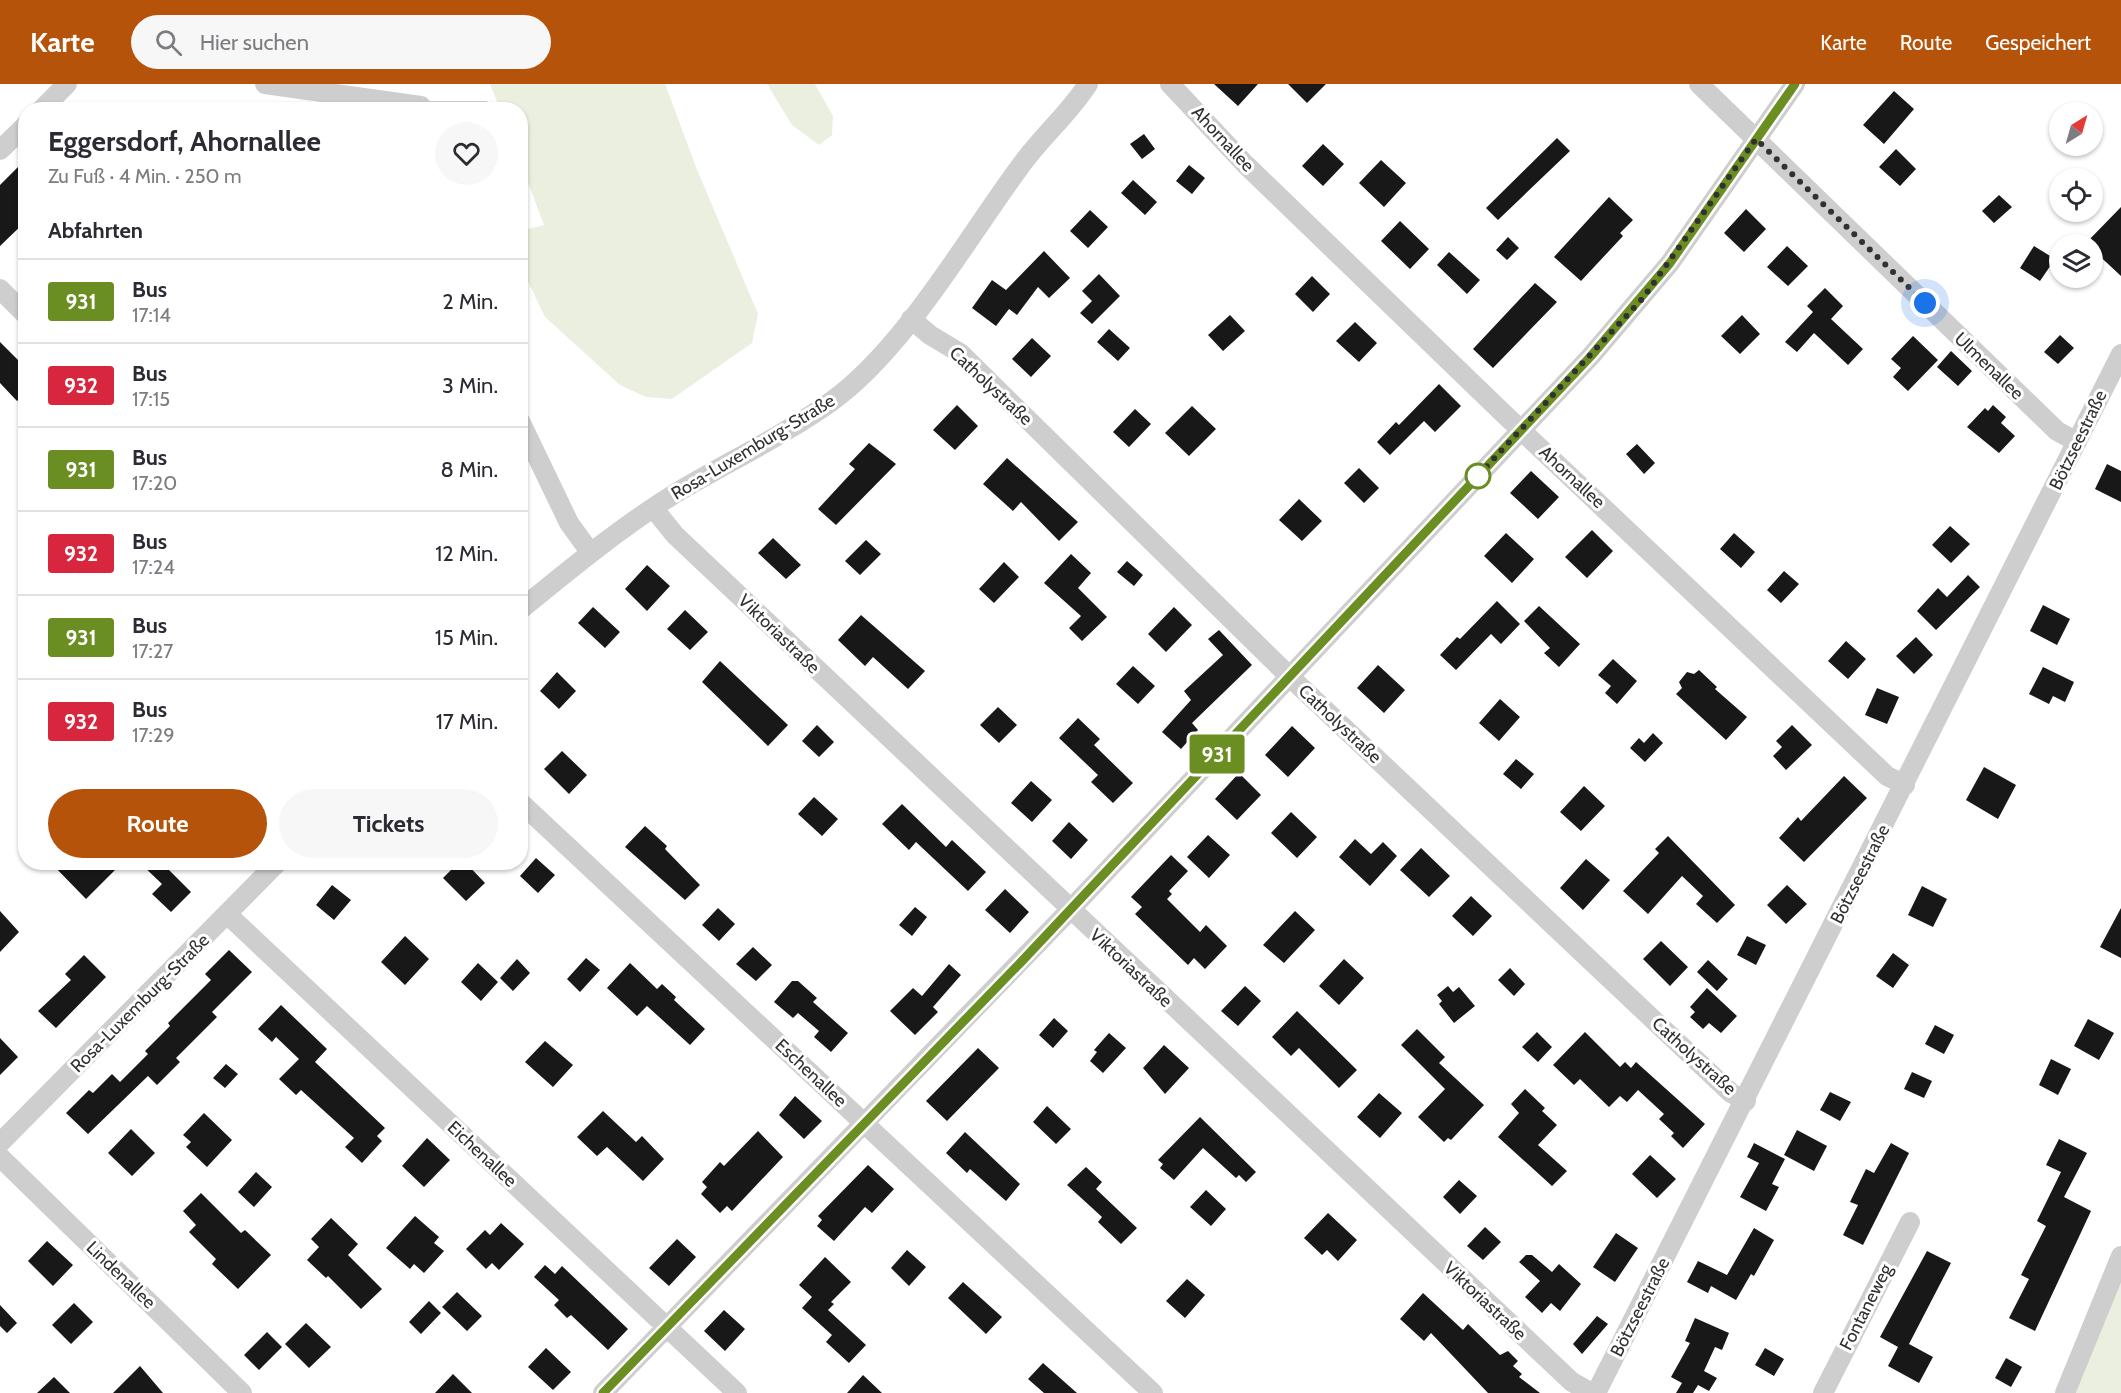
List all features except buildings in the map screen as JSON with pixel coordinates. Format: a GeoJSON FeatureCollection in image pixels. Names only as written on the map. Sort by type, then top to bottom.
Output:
{"type":"FeatureCollection","features":[{"type":"Feature","properties":{"kind":"street"},"geometry":{"type":"LineString","coordinates":[[49,102],[67,84]]}},
{"type":"Feature","properties":{"kind":"street"},"geometry":{"type":"LineString","coordinates":[[265,84],[382,102]]}},
{"type":"Feature","properties":{"kind":"street","name":"Rosa-Luxemburg-Straße"},"geometry":{"type":"LineString","coordinates":[[528,603],[590,552],[654,509],[832,400],[859,379],[911,319],[1021,165],[1064,116],[1088,84]]}},
{"type":"Feature","properties":{"kind":"street","name":"Ahornallee"},"geometry":{"type":"LineString","coordinates":[[1170,84],[1245,164],[1522,430],[1887,776],[1905,785]]}},
{"type":"Feature","properties":{"kind":"street","name":"Ulmenallee"},"geometry":{"type":"LineString","coordinates":[[1699,84],[2057,431],[2077,442]]}},
{"type":"Feature","properties":{"kind":"street"},"geometry":{"type":"LineString","coordinates":[[603,1393],[866,1124],[1070,910],[1522,430],[1643,298],[1795,84]]}},
{"type":"Feature","properties":{"kind":"street"},"geometry":{"type":"LineString","coordinates":[[0,150],[18,133]]}},
{"type":"Feature","properties":{"kind":"street"},"geometry":{"type":"LineString","coordinates":[[0,289],[18,307]]}},
{"type":"Feature","properties":{"kind":"street","name":"Catholystraße"},"geometry":{"type":"LineString","coordinates":[[911,319],[930,335],[960,353],[1290,677],[1731,1094],[1746,1101]]}},
{"type":"Feature","properties":{"kind":"street","name":"Bötzseestraße"},"geometry":{"type":"LineString","coordinates":[[1596,1393],[1746,1101],[2121,354]]}},
{"type":"Feature","properties":{"kind":"street"},"geometry":{"type":"LineString","coordinates":[[528,437],[569,522],[590,552]]}},
{"type":"Feature","properties":{"kind":"street","name":"Viktoriastraße"},"geometry":{"type":"LineString","coordinates":[[654,509],[675,535],[1070,910],[1572,1382],[1592,1393]]}},
{"type":"Feature","properties":{"kind":"street","name":"Eschenallee"},"geometry":{"type":"LineString","coordinates":[[528,809],[1153,1393]]}},
{"type":"Feature","properties":{"kind":"street","name":"Rosa-Luxemburg-Straße"},"geometry":{"type":"LineString","coordinates":[[0,1143],[270,870]]}},
{"type":"Feature","properties":{"kind":"street","name":"Eichenallee"},"geometry":{"type":"LineString","coordinates":[[228,915],[737,1393]]}},
{"type":"Feature","properties":{"kind":"street","name":"Lindenallee"},"geometry":{"type":"LineString","coordinates":[[0,1157],[242,1393]]}},
{"type":"Feature","properties":{"kind":"street","name":"Fontaneweg"},"geometry":{"type":"LineString","coordinates":[[1823,1393],[1910,1222]]}},
{"type":"Feature","properties":{"kind":"street"},"geometry":{"type":"LineString","coordinates":[[2065,1393],[2121,1256]]}},
{"type":"Feature","properties":{"kind":"green space"},"geometry":{"type":"Polygon","coordinates":[[[490,84],[665,84],[696,167],[758,314],[752,343],[672,399],[646,397],[620,385],[545,317],[528,282],[528,229],[544,225],[528,183],[528,102],[497,102],[490,84]]]}},
{"type":"Feature","properties":{"kind":"green space"},"geometry":{"type":"Polygon","coordinates":[[[767,84],[815,84],[833,116],[832,135],[819,145],[792,125],[767,84]]]}},
{"type":"Feature","properties":{"kind":"green space"},"geometry":{"type":"Polygon","coordinates":[[[2121,1276],[2121,1393],[2075,1393],[2121,1276]]]}},
{"type":"Feature","properties":{"kind":"bus line","name":"931"},"geometry":{"type":"LineString","coordinates":[[603,1393],[1023,960],[1591,356],[1643,298],[1670,263],[1795,84]]}},
{"type":"Feature","properties":{"kind":"route"},"geometry":{"type":"LineString","coordinates":[[1478,476],[1475,479],[1643,298],[1756,139],[1925,303]]}}]}
